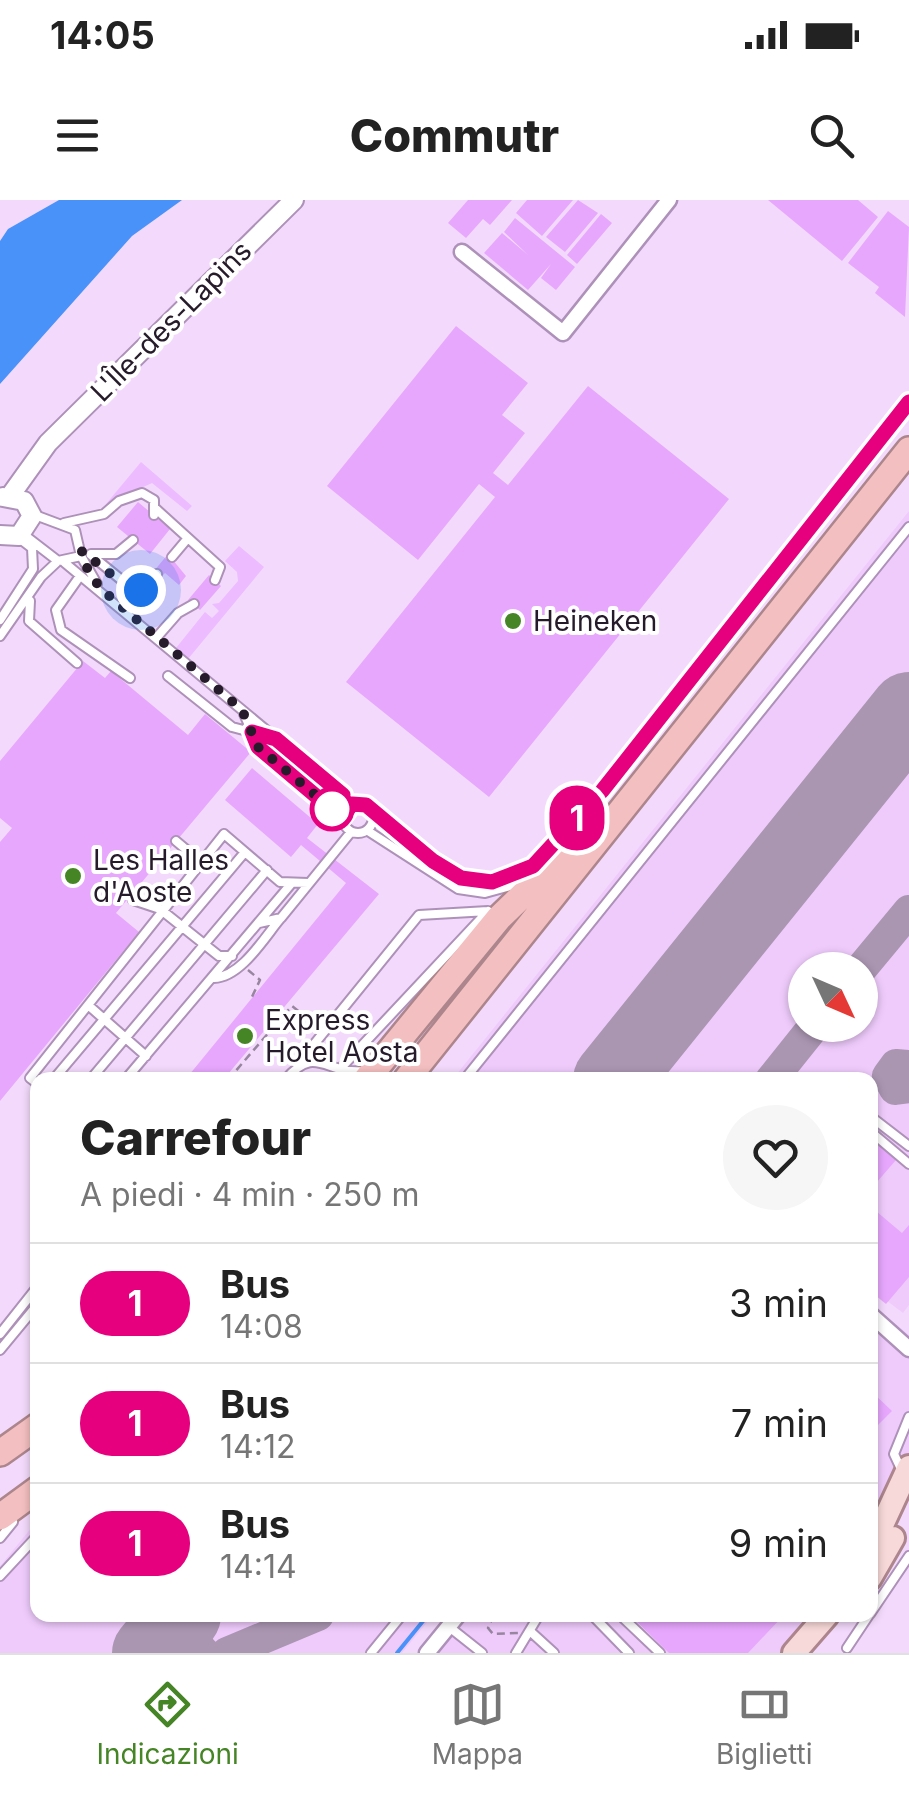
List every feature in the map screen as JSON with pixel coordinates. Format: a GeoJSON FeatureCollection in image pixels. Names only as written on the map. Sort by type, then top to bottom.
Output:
{"type":"FeatureCollection","features":[{"type":"Feature","properties":{"kind":"highway"},"geometry":{"type":"LineString","coordinates":[[412,1072],[909,450]]}},
{"type":"Feature","properties":{"kind":"highway"},"geometry":{"type":"LineString","coordinates":[[432,1072],[909,474]]}},
{"type":"Feature","properties":{"kind":"highway"},"geometry":{"type":"LineString","coordinates":[[373,1072],[515,901],[596,824],[740,664]]}},
{"type":"Feature","properties":{"kind":"highway"},"geometry":{"type":"LineString","coordinates":[[2,1453],[30,1431]]}},
{"type":"Feature","properties":{"kind":"highway"},"geometry":{"type":"LineString","coordinates":[[0,1498],[30,1476]]}},
{"type":"Feature","properties":{"kind":"highway"},"geometry":{"type":"LineString","coordinates":[[3,1527],[30,1498]]}},
{"type":"Feature","properties":{"kind":"highway"},"geometry":{"type":"LineString","coordinates":[[3,1527],[30,1508]]}},
{"type":"Feature","properties":{"kind":"main road"},"geometry":{"type":"LineString","coordinates":[[878,1533],[909,1466]]}},
{"type":"Feature","properties":{"kind":"main road"},"geometry":{"type":"LineString","coordinates":[[878,1563],[909,1506]]}},
{"type":"Feature","properties":{"kind":"main road"},"geometry":{"type":"LineString","coordinates":[[794,1653],[821,1622]]}},
{"type":"Feature","properties":{"kind":"main road"},"geometry":{"type":"LineString","coordinates":[[814,1653],[854,1622]]}},
{"type":"Feature","properties":{"kind":"street","name":"L'Île-des-Lapins"},"geometry":{"type":"LineString","coordinates":[[9,538],[16,502],[48,443],[294,200]]}},
{"type":"Feature","properties":{"kind":"street"},"geometry":{"type":"LineString","coordinates":[[462,252],[564,334],[669,200]]}},
{"type":"Feature","properties":{"kind":"street"},"geometry":{"type":"LineString","coordinates":[[878,1321],[909,1349]]}},
{"type":"Feature","properties":{"kind":"street"},"geometry":{"type":"LineString","coordinates":[[427,1653],[452,1622]]}},
{"type":"Feature","properties":{"kind":"lane"},"geometry":{"type":"LineString","coordinates":[[214,978],[223,978],[242,964],[351,832],[368,830],[458,890],[497,891],[533,866],[602,791],[909,402]]}},
{"type":"Feature","properties":{"kind":"lane"},"geometry":{"type":"LineString","coordinates":[[62,523],[104,514],[119,502],[142,493],[154,500],[155,512],[220,567],[215,580]]}},
{"type":"Feature","properties":{"kind":"lane"},"geometry":{"type":"LineString","coordinates":[[16,502],[78,534],[100,588]]}},
{"type":"Feature","properties":{"kind":"lane"},"geometry":{"type":"LineString","coordinates":[[470,1072],[909,527]]}},
{"type":"Feature","properties":{"kind":"lane"},"geometry":{"type":"LineString","coordinates":[[9,538],[62,562],[100,588],[276,739],[441,867],[469,880],[502,880],[533,866]]}},
{"type":"Feature","properties":{"kind":"lane"},"geometry":{"type":"LineString","coordinates":[[0,620],[35,562],[28,542],[9,538]]}},
{"type":"Feature","properties":{"kind":"lane"},"geometry":{"type":"LineString","coordinates":[[172,557],[188,538]]}},
{"type":"Feature","properties":{"kind":"lane"},"geometry":{"type":"LineString","coordinates":[[0,636],[32,592],[62,562],[85,554],[116,554],[133,540]]}},
{"type":"Feature","properties":{"kind":"lane"},"geometry":{"type":"LineString","coordinates":[[85,554],[135,591],[158,574]]}},
{"type":"Feature","properties":{"kind":"lane"},"geometry":{"type":"LineString","coordinates":[[80,576],[56,610],[60,630],[130,678]]}},
{"type":"Feature","properties":{"kind":"lane"},"geometry":{"type":"LineString","coordinates":[[32,592],[27,608],[30,620],[77,663]]}},
{"type":"Feature","properties":{"kind":"lane"},"geometry":{"type":"LineString","coordinates":[[157,637],[178,612],[194,604]]}},
{"type":"Feature","properties":{"kind":"lane"},"geometry":{"type":"LineString","coordinates":[[168,676],[232,727],[276,739]]}},
{"type":"Feature","properties":{"kind":"lane"},"geometry":{"type":"LineString","coordinates":[[242,710],[258,747],[342,818],[351,832]]}},
{"type":"Feature","properties":{"kind":"lane"},"geometry":{"type":"LineString","coordinates":[[342,818],[356,803]]}},
{"type":"Feature","properties":{"kind":"lane"},"geometry":{"type":"LineString","coordinates":[[368,830],[372,812]]}},
{"type":"Feature","properties":{"kind":"lane"},"geometry":{"type":"LineString","coordinates":[[35,1072],[224,834],[290,884],[308,884]]}},
{"type":"Feature","properties":{"kind":"lane"},"geometry":{"type":"LineString","coordinates":[[176,841],[201,862]]}},
{"type":"Feature","properties":{"kind":"lane"},"geometry":{"type":"LineString","coordinates":[[61,1072],[246,852]]}},
{"type":"Feature","properties":{"kind":"lane"},"geometry":{"type":"LineString","coordinates":[[97,1072],[267,870]]}},
{"type":"Feature","properties":{"kind":"lane"},"geometry":{"type":"LineString","coordinates":[[132,1072],[290,884]]}},
{"type":"Feature","properties":{"kind":"lane"},"geometry":{"type":"LineString","coordinates":[[133,900],[160,910],[219,956],[232,956]]}},
{"type":"Feature","properties":{"kind":"lane"},"geometry":{"type":"LineString","coordinates":[[292,1072],[419,915],[488,911],[515,901]]}},
{"type":"Feature","properties":{"kind":"lane"},"geometry":{"type":"LineString","coordinates":[[340,1068],[488,911]]}},
{"type":"Feature","properties":{"kind":"lane"},"geometry":{"type":"LineString","coordinates":[[259,924],[281,918]]}},
{"type":"Feature","properties":{"kind":"lane"},"geometry":{"type":"LineString","coordinates":[[88,1005],[146,1056]]}},
{"type":"Feature","properties":{"kind":"lane"},"geometry":{"type":"LineString","coordinates":[[298,1064],[316,1061],[362,1072],[394,1046]]}},
{"type":"Feature","properties":{"kind":"lane"},"geometry":{"type":"LineString","coordinates":[[878,1122],[909,1146]]}},
{"type":"Feature","properties":{"kind":"lane"},"geometry":{"type":"LineString","coordinates":[[900,1139],[909,1128]]}},
{"type":"Feature","properties":{"kind":"lane"},"geometry":{"type":"LineString","coordinates":[[878,1138],[909,1164]]}},
{"type":"Feature","properties":{"kind":"lane"},"geometry":{"type":"LineString","coordinates":[[0,1334],[30,1296]]}},
{"type":"Feature","properties":{"kind":"lane"},"geometry":{"type":"LineString","coordinates":[[0,1350],[30,1314]]}},
{"type":"Feature","properties":{"kind":"lane"},"geometry":{"type":"LineString","coordinates":[[878,1510],[901,1468],[894,1454],[909,1418]]}},
{"type":"Feature","properties":{"kind":"lane"},"geometry":{"type":"LineString","coordinates":[[0,1576],[30,1544]]}},
{"type":"Feature","properties":{"kind":"lane"},"geometry":{"type":"LineString","coordinates":[[878,1596],[909,1556]]}},
{"type":"Feature","properties":{"kind":"lane"},"geometry":{"type":"LineString","coordinates":[[371,1653],[396,1622]]}},
{"type":"Feature","properties":{"kind":"lane"},"geometry":{"type":"LineString","coordinates":[[454,1622],[482,1653]]}},
{"type":"Feature","properties":{"kind":"lane"},"geometry":{"type":"LineString","coordinates":[[516,1653],[536,1622]]}},
{"type":"Feature","properties":{"kind":"lane"},"geometry":{"type":"LineString","coordinates":[[599,1622],[629,1653]]}},
{"type":"Feature","properties":{"kind":"lane"},"geometry":{"type":"LineString","coordinates":[[627,1622],[660,1653]]}},
{"type":"Feature","properties":{"kind":"lane"},"geometry":{"type":"LineString","coordinates":[[847,1648],[859,1622]]}},
{"type":"Feature","properties":{"kind":"lane"},"geometry":{"type":"LineString","coordinates":[[532,1632],[554,1653]]}},
{"type":"Feature","properties":{"kind":"path"},"geometry":{"type":"LineString","coordinates":[[250,1001],[260,980],[254,974]]}},
{"type":"Feature","properties":{"kind":"path"},"geometry":{"type":"LineString","coordinates":[[235,1072],[292,1006],[317,1026],[312,1032],[319,1039]]}},
{"type":"Feature","properties":{"kind":"path"},"geometry":{"type":"LineString","coordinates":[[491,1622],[488,1628],[492,1634],[532,1632]]}},
{"type":"Feature","properties":{"kind":"shaded area"},"geometry":{"type":"Polygon","coordinates":[[[141,462],[192,506],[187,511],[152,483],[106,504],[141,462]]]}},
{"type":"Feature","properties":{"kind":"shaded area"},"geometry":{"type":"Polygon","coordinates":[[[909,511],[909,1158],[878,1133],[878,1072],[458,1072],[909,511]]]}},
{"type":"Feature","properties":{"kind":"shaded area"},"geometry":{"type":"Polygon","coordinates":[[[239,546],[264,567],[188,659],[176,648],[205,612],[212,618],[219,611],[212,604],[219,603],[238,581],[237,572],[225,561],[239,546]]]}},
{"type":"Feature","properties":{"kind":"shaded area"},"geometry":{"type":"Polygon","coordinates":[[[878,1144],[909,1169],[909,1305],[903,1313],[878,1294],[878,1144]]]}},
{"type":"Feature","properties":{"kind":"shaded area"},"geometry":{"type":"Polygon","coordinates":[[[878,1310],[909,1335],[909,1455],[878,1520],[878,1310]]]}},
{"type":"Feature","properties":{"kind":"shaded area"},"geometry":{"type":"Polygon","coordinates":[[[30,1530],[30,1622],[427,1622],[402,1653],[0,1653],[0,1566],[30,1530]]]}},
{"type":"Feature","properties":{"kind":"shaded area"},"geometry":{"type":"Polygon","coordinates":[[[458,1622],[818,1622],[793,1653],[434,1653],[458,1622]]]}},
{"type":"Feature","properties":{"kind":"water"},"geometry":{"type":"Polygon","coordinates":[[[59,200],[182,200],[132,236],[0,384],[0,241],[8,229],[59,200]]]}},
{"type":"Feature","properties":{"kind":"building"},"geometry":{"type":"Polygon","coordinates":[[[468,200],[512,200],[490,225],[483,219],[466,238],[448,223],[468,200]]]}},
{"type":"Feature","properties":{"kind":"building"},"geometry":{"type":"Polygon","coordinates":[[[527,200],[573,200],[542,236],[516,213],[527,200]]]}},
{"type":"Feature","properties":{"kind":"building"},"geometry":{"type":"Polygon","coordinates":[[[578,200],[598,213],[565,252],[546,237],[578,200]]]}},
{"type":"Feature","properties":{"kind":"building"},"geometry":{"type":"Polygon","coordinates":[[[768,200],[858,200],[878,217],[842,261],[768,200]]]}},
{"type":"Feature","properties":{"kind":"building"},"geometry":{"type":"Polygon","coordinates":[[[888,211],[909,227],[905,317],[875,293],[879,287],[848,263],[888,211]]]}},
{"type":"Feature","properties":{"kind":"building"},"geometry":{"type":"Polygon","coordinates":[[[601,214],[612,223],[577,264],[567,255],[601,214]]]}},
{"type":"Feature","properties":{"kind":"building"},"geometry":{"type":"Polygon","coordinates":[[[515,218],[575,267],[556,290],[541,278],[551,264],[528,290],[484,253],[502,233],[528,255],[504,232],[515,218]]]}},
{"type":"Feature","properties":{"kind":"building","name":"Heineken"},"geometry":{"type":"Polygon","coordinates":[[[456,326],[528,383],[502,415],[525,433],[493,473],[508,485],[588,386],[729,499],[489,797],[346,682],[495,497],[479,484],[418,560],[327,486],[456,326]]]}},
{"type":"Feature","properties":{"kind":"building"},"geometry":{"type":"Polygon","coordinates":[[[138,502],[170,529],[150,554],[117,527],[138,502]]]}},
{"type":"Feature","properties":{"kind":"building"},"geometry":{"type":"Polygon","coordinates":[[[168,554],[186,576],[179,585],[165,573],[161,577],[154,571],[168,554]]]}},
{"type":"Feature","properties":{"kind":"building"},"geometry":{"type":"Polygon","coordinates":[[[209,575],[221,586],[200,610],[188,600],[209,575]]]}},
{"type":"Feature","properties":{"kind":"building","name":"Les Halles d'Aoste"},"geometry":{"type":"Polygon","coordinates":[[[83,661],[105,678],[111,671],[188,735],[205,714],[251,752],[116,913],[139,932],[0,1101],[0,842],[12,828],[0,818],[0,761],[83,661]]]}},
{"type":"Feature","properties":{"kind":"building"},"geometry":{"type":"Polygon","coordinates":[[[252,768],[318,824],[307,838],[379,894],[230,1072],[192,1072],[346,883],[301,845],[291,857],[225,800],[252,768]]]}},
{"type":"Feature","properties":{"kind":"building"},"geometry":{"type":"Polygon","coordinates":[[[878,1145],[896,1160],[878,1181],[878,1145]]]}},
{"type":"Feature","properties":{"kind":"building"},"geometry":{"type":"Polygon","coordinates":[[[878,1213],[902,1233],[909,1225],[909,1277],[886,1304],[878,1298],[878,1213]]]}},
{"type":"Feature","properties":{"kind":"building"},"geometry":{"type":"Polygon","coordinates":[[[878,1398],[892,1411],[878,1425],[878,1398]]]}},
{"type":"Feature","properties":{"kind":"building"},"geometry":{"type":"Polygon","coordinates":[[[637,1622],[777,1622],[748,1653],[669,1653],[637,1622]]]}},
{"type":"Feature","properties":{"kind":"waterway"},"geometry":{"type":"LineString","coordinates":[[397,1653],[422,1622]]}},
{"type":"Feature","properties":{"kind":"taxiway"},"geometry":{"type":"LineString","coordinates":[[887,738],[909,724]]}},
{"type":"Feature","properties":{"kind":"taxiway"},"geometry":{"type":"LineString","coordinates":[[875,952],[909,911]]}},
{"type":"Feature","properties":{"kind":"taxiway"},"geometry":{"type":"LineString","coordinates":[[777,1072],[801,1042]]}},
{"type":"Feature","properties":{"kind":"taxiway"},"geometry":{"type":"LineString","coordinates":[[909,1066],[896,1065],[888,1076],[895,1089],[909,1087]]}},
{"type":"Feature","properties":{"kind":"taxiway"},"geometry":{"type":"LineString","coordinates":[[190,1622],[191,1639],[204,1653]]}},
{"type":"Feature","properties":{"kind":"taxiway"},"geometry":{"type":"LineString","coordinates":[[227,1653],[301,1622]]}},
{"type":"Feature","properties":{"kind":"runway"},"geometry":{"type":"LineString","coordinates":[[618,1072],[909,711]]}},
{"type":"Feature","properties":{"kind":"runway"},"geometry":{"type":"LineString","coordinates":[[151,1653],[176,1622]]}},
{"type":"Feature","properties":{"kind":"bus line","name":"1"},"geometry":{"type":"LineString","coordinates":[[343,795],[276,739],[252,732],[258,747],[342,818],[352,804],[366,805],[433,861],[461,878],[492,882],[533,866],[602,791],[774,578],[909,402]]}},
{"type":"Feature","properties":{"kind":"place","name":"Heineken"},"geometry":{"type":"Point","coordinates":[513,621]}},
{"type":"Feature","properties":{"kind":"place","name":"Les Halles d'Aoste"},"geometry":{"type":"Point","coordinates":[73,876]}},
{"type":"Feature","properties":{"kind":"place","name":"Express Hotel Aosta"},"geometry":{"type":"Point","coordinates":[245,1036]}},
{"type":"Feature","properties":{"kind":"route"},"geometry":{"type":"LineString","coordinates":[[141,590],[135,591],[122,583],[92,555],[82,551],[80,556],[100,588],[242,710],[258,747],[332,809]]}}]}
